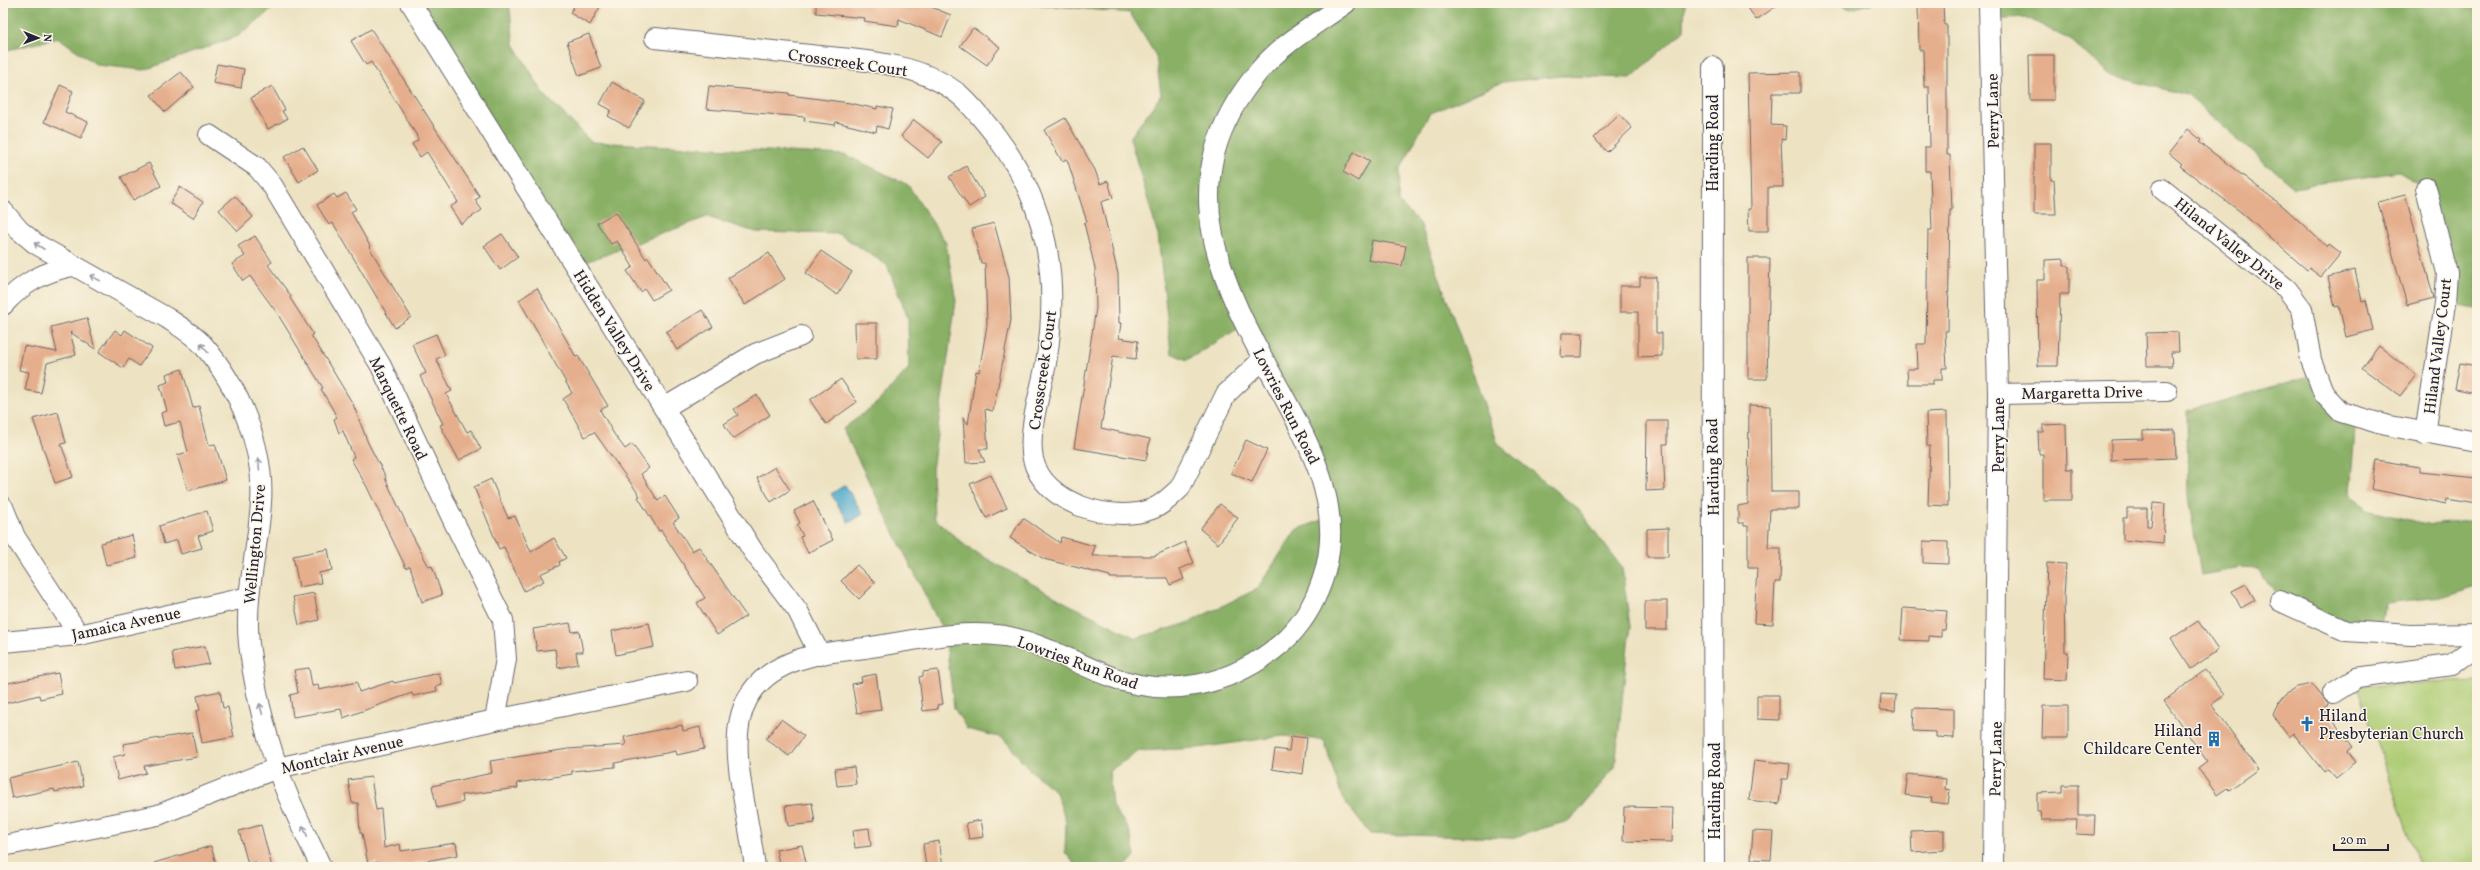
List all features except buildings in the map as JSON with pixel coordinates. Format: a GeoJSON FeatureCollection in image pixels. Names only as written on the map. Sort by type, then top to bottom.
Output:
{"type":"FeatureCollection","features":[{"type":"Feature","properties":{"kind":"street","name":"Hidden Valley Drive"},"geometry":{"type":"LineString","coordinates":[[411,3],[753,551],[798,611],[820,654]]}},
{"type":"Feature","properties":{"kind":"street","name":"Lowries Run Road"},"geometry":{"type":"LineString","coordinates":[[755,867],[738,762],[737,732],[740,717],[753,690],[764,679],[790,663],[820,654],[945,635],[985,634],[1004,636],[1040,646],[1126,682],[1144,687],[1179,689],[1213,682],[1269,653],[1294,630],[1312,604],[1324,575],[1331,532],[1328,501],[1314,456],[1234,303],[1218,260],[1209,215],[1209,191],[1213,160],[1224,124],[1234,105],[1260,69],[1290,42],[1346,3]]}},
{"type":"Feature","properties":{"kind":"street","name":"Perry Lane"},"geometry":{"type":"LineString","coordinates":[[1989,3],[1998,394],[1993,867]]}},
{"type":"Feature","properties":{"kind":"street","name":"Crosscreek Court"},"geometry":{"type":"LineString","coordinates":[[655,38],[894,66],[938,81],[962,97],[973,109],[1019,170],[1034,201],[1045,239],[1051,279],[1051,323],[1032,446],[1037,472],[1045,483],[1068,500],[1085,506],[1119,513],[1147,510],[1168,500],[1183,483],[1226,394],[1263,359]]}},
{"type":"Feature","properties":{"kind":"street","name":"Harding Road"},"geometry":{"type":"LineString","coordinates":[[1713,67],[1711,383],[1714,559],[1714,867]]}},
{"type":"Feature","properties":{"kind":"street","name":"Marquette Road"},"geometry":{"type":"LineString","coordinates":[[209,135],[257,167],[272,184],[380,366],[453,520],[503,620],[506,659],[495,720]]}},
{"type":"Feature","properties":{"kind":"street","name":"Hiland Valley Court"},"geometry":{"type":"LineString","coordinates":[[2425,434],[2445,304],[2447,273],[2426,188]]}},
{"type":"Feature","properties":{"kind":"street","name":"Hiland Valley Drive"},"geometry":{"type":"LineString","coordinates":[[2162,189],[2288,289],[2302,309],[2311,360],[2324,394],[2341,412],[2386,426],[2477,442]]}},
{"type":"Feature","properties":{"kind":"street","name":"Wellington Drive"},"geometry":{"type":"LineString","coordinates":[[3,210],[19,230],[36,244],[72,266],[167,318],[202,344],[219,366],[248,423],[260,458],[261,502],[249,597],[249,643],[254,684],[277,768],[321,867]]}},
{"type":"Feature","properties":{"kind":"street"},"geometry":{"type":"LineString","coordinates":[[3,305],[19,287],[40,276],[72,266]]}},
{"type":"Feature","properties":{"kind":"street"},"geometry":{"type":"LineString","coordinates":[[664,408],[755,354],[801,336]]}},
{"type":"Feature","properties":{"kind":"street","name":"Margaretta Drive"},"geometry":{"type":"LineString","coordinates":[[1998,394],[2167,391]]}},
{"type":"Feature","properties":{"kind":"street"},"geometry":{"type":"LineString","coordinates":[[3,507],[15,537],[79,635]]}},
{"type":"Feature","properties":{"kind":"street","name":"Jamaica Avenue"},"geometry":{"type":"LineString","coordinates":[[3,642],[79,635],[249,597]]}},
{"type":"Feature","properties":{"kind":"street"},"geometry":{"type":"LineString","coordinates":[[2280,601],[2346,631],[2411,635],[2477,634]]}},
{"type":"Feature","properties":{"kind":"street"},"geometry":{"type":"LineString","coordinates":[[2334,692],[2357,678],[2451,665],[2477,645]]}},
{"type":"Feature","properties":{"kind":"street","name":"Montclair Avenue"},"geometry":{"type":"LineString","coordinates":[[3,846],[158,815],[277,768],[495,720],[687,681]]}},
{"type":"Feature","properties":{"kind":"green space"},"geometry":{"type":"Polygon","coordinates":[[[3,3],[276,3],[277,5],[238,36],[144,70],[97,65],[59,38],[3,51],[3,3]]]}},
{"type":"Feature","properties":{"kind":"green space"},"geometry":{"type":"Polygon","coordinates":[[[411,3],[509,3],[514,44],[543,93],[591,142],[846,155],[908,185],[946,243],[956,301],[932,470],[934,518],[968,548],[1068,604],[1136,638],[1185,624],[1257,589],[1296,530],[1330,517],[1244,325],[1187,360],[1171,353],[1158,235],[1130,138],[1161,95],[1156,56],[1130,13],[1021,3],[1685,3],[1684,30],[1631,78],[1561,76],[1503,82],[1429,114],[1400,170],[1399,202],[1420,223],[1498,444],[1579,510],[1622,568],[1630,626],[1615,767],[1571,820],[1511,838],[1370,834],[1342,798],[1324,740],[1283,736],[1198,748],[1139,751],[1109,771],[1112,806],[1129,829],[1135,856],[1125,867],[1077,867],[1065,852],[1066,821],[1056,792],[1030,770],[1003,738],[967,729],[954,708],[945,635],[843,429],[878,402],[909,368],[908,318],[887,265],[839,234],[756,232],[707,217],[575,266],[411,3]]]}},
{"type":"Feature","properties":{"kind":"green space"},"geometry":{"type":"Polygon","coordinates":[[[1834,3],[1873,3],[1851,9],[1834,3]]]}},
{"type":"Feature","properties":{"kind":"green space"},"geometry":{"type":"Polygon","coordinates":[[[1989,3],[2477,3],[2477,309],[2445,304],[2426,188],[2399,172],[2293,187],[2187,95],[2109,75],[2072,41],[2026,17],[1990,19],[1989,3]]]}},
{"type":"Feature","properties":{"kind":"green space"},"geometry":{"type":"Polygon","coordinates":[[[2317,374],[2356,417],[2350,493],[2366,510],[2431,525],[2477,520],[2477,586],[2440,597],[2385,603],[2379,633],[2280,601],[2258,569],[2241,568],[2201,575],[2188,496],[2187,411],[2317,374]]]}},
{"type":"Feature","properties":{"kind":"green space"},"geometry":{"type":"Polygon","coordinates":[[[2477,681],[2477,867],[2420,867],[2357,686],[2477,681]]]}},
{"type":"Feature","properties":{"kind":"water"},"geometry":{"type":"Polygon","coordinates":[[[845,485],[863,514],[849,523],[831,494],[845,485]]]}},
{"type":"Feature","properties":{"kind":"place","name":"Hiland Presbyterian Church"},"geometry":{"type":"Point","coordinates":[2307,724]}},
{"type":"Feature","properties":{"kind":"place","name":"Hiland Childcare Center"},"geometry":{"type":"Point","coordinates":[2214,739]}}]}
